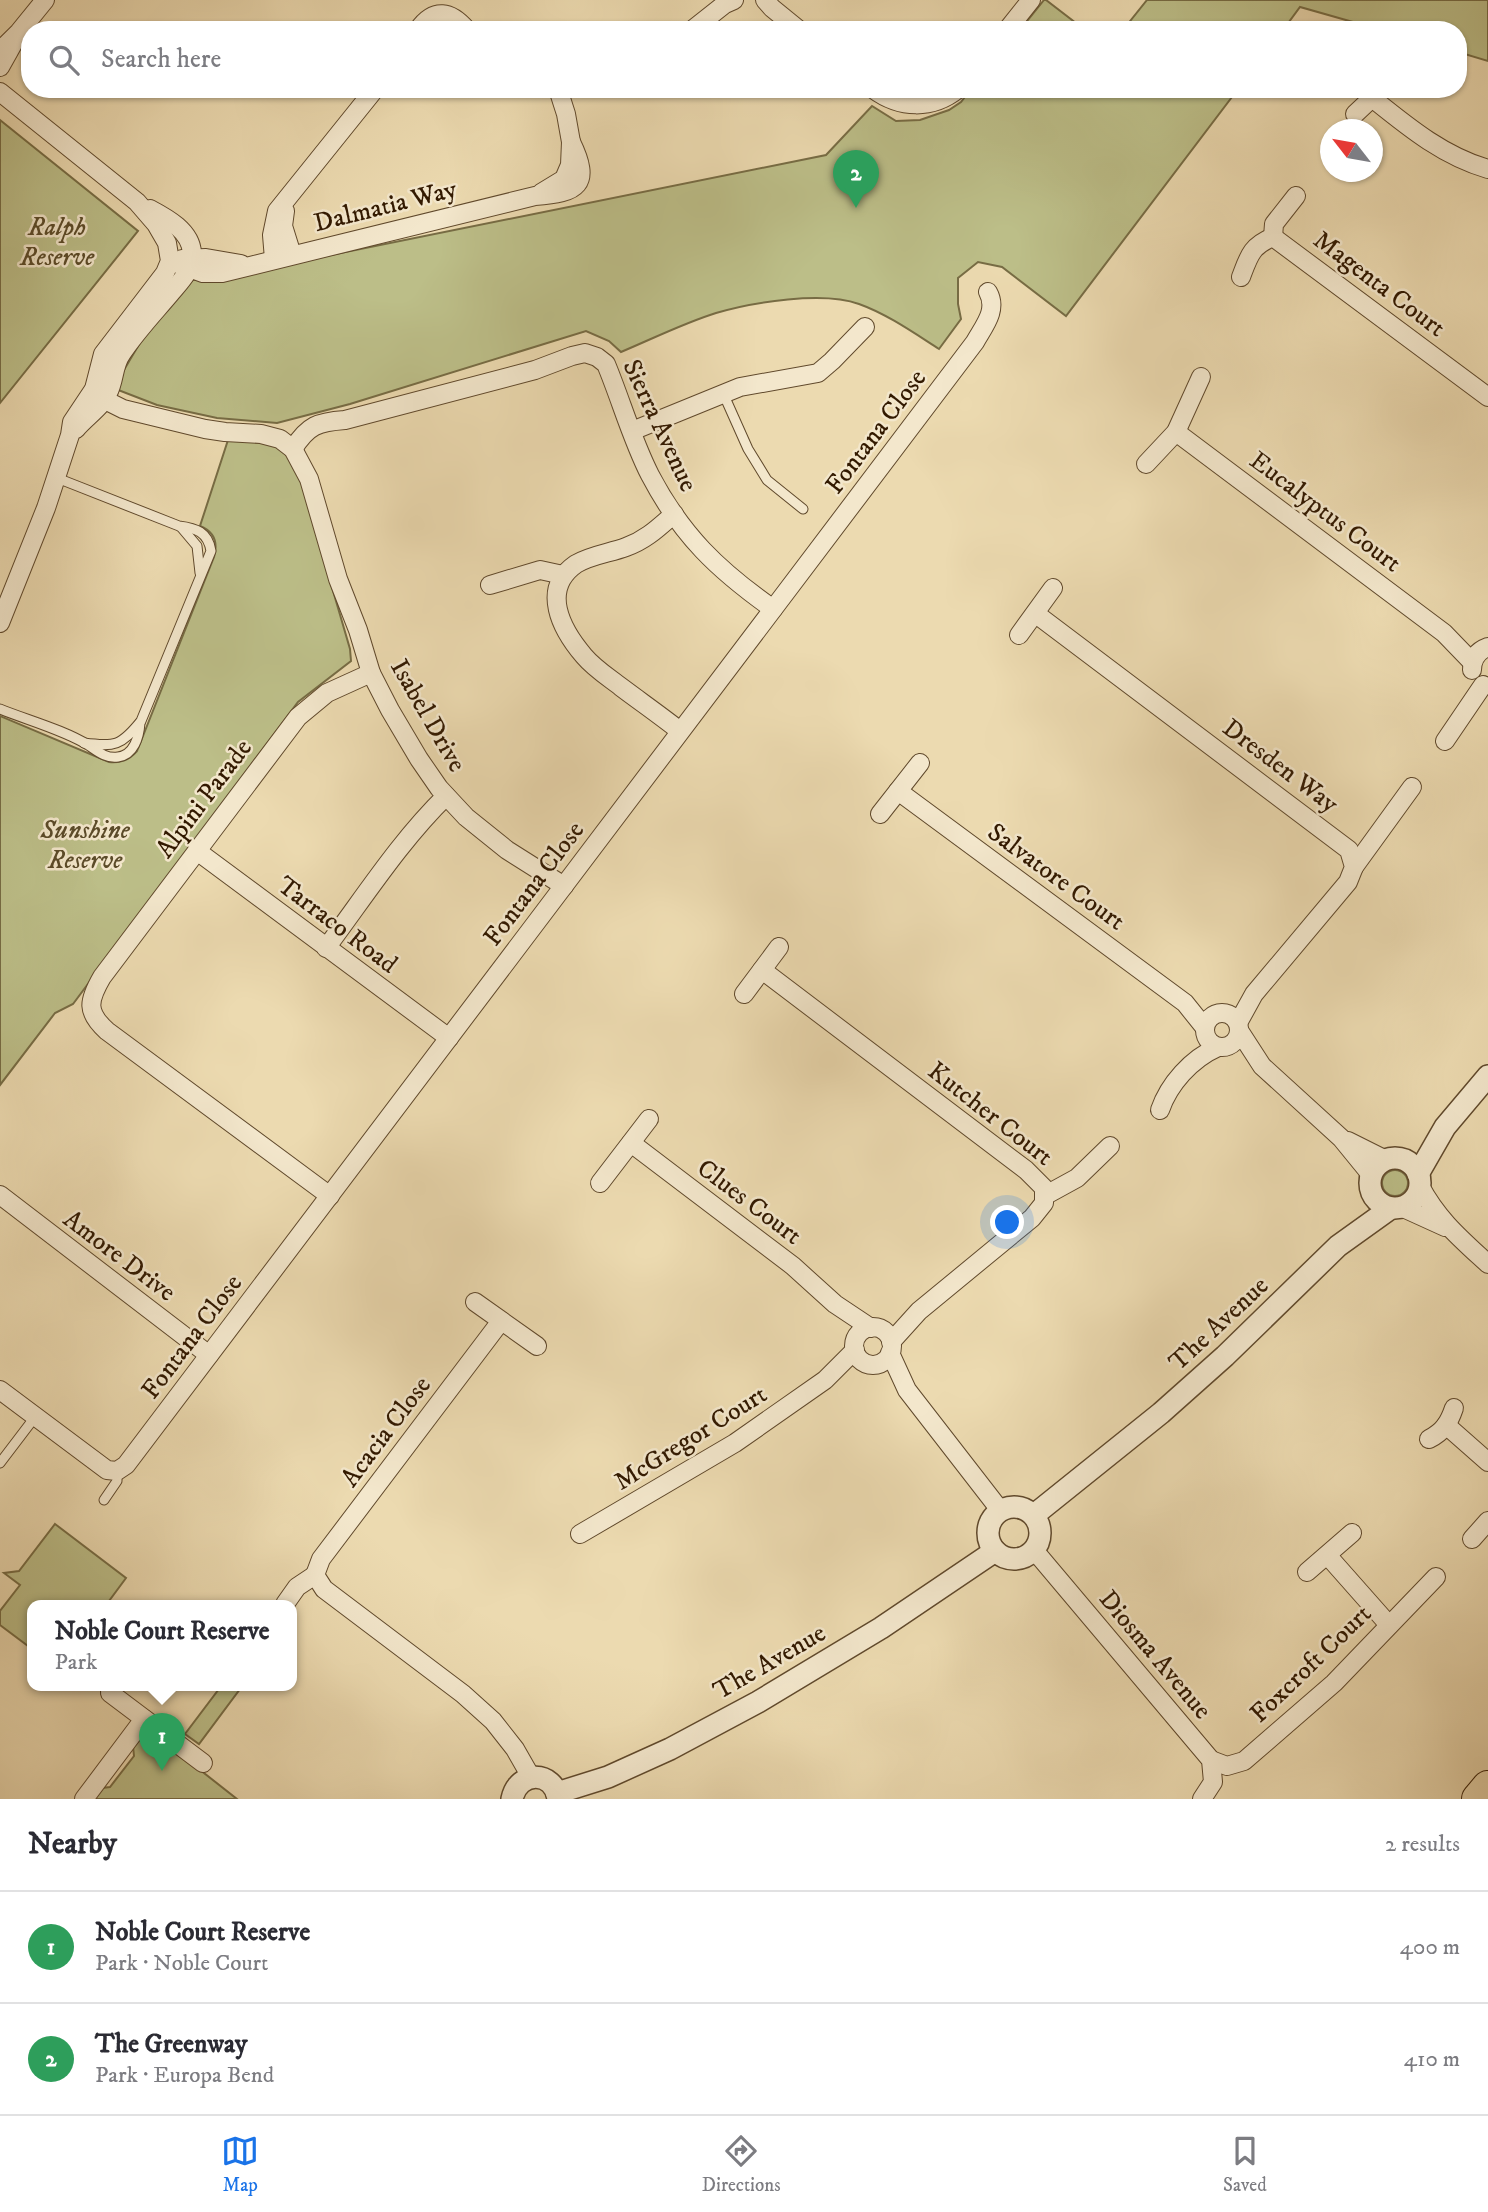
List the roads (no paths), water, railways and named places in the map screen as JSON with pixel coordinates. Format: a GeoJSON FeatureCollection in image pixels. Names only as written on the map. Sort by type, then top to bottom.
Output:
{"type":"FeatureCollection","features":[{"type":"Feature","properties":{"kind":"highway"},"geometry":{"type":"LineString","coordinates":[[1478,1799],[1488,1787]]}},
{"type":"Feature","properties":{"kind":"street"},"geometry":{"type":"LineString","coordinates":[[28,21],[45,0]]}},
{"type":"Feature","properties":{"kind":"street"},"geometry":{"type":"LineString","coordinates":[[700,21],[715,0]]}},
{"type":"Feature","properties":{"kind":"street"},"geometry":{"type":"LineString","coordinates":[[704,21],[734,0]]}},
{"type":"Feature","properties":{"kind":"street"},"geometry":{"type":"LineString","coordinates":[[753,0],[769,4],[789,21]]}},
{"type":"Feature","properties":{"kind":"street"},"geometry":{"type":"LineString","coordinates":[[1014,21],[1031,0]]}},
{"type":"Feature","properties":{"kind":"street"},"geometry":{"type":"LineString","coordinates":[[425,21],[434,15],[444,14],[458,21]]}},
{"type":"Feature","properties":{"kind":"street"},"geometry":{"type":"LineString","coordinates":[[0,51],[21,30]]}},
{"type":"Feature","properties":{"kind":"street"},"geometry":{"type":"LineString","coordinates":[[0,67],[19,32]]}},
{"type":"Feature","properties":{"kind":"street"},"geometry":{"type":"LineString","coordinates":[[0,92],[137,202],[176,225],[191,244],[191,263],[122,352],[102,393],[76,414],[57,478],[0,623]]}},
{"type":"Feature","properties":{"kind":"street"},"geometry":{"type":"LineString","coordinates":[[274,259],[274,221],[283,201],[368,98]]}},
{"type":"Feature","properties":{"kind":"street","name":"Dalmatia Way"},"geometry":{"type":"LineString","coordinates":[[170,261],[191,263],[206,258],[247,265],[535,196],[564,179],[570,165],[571,142],[566,114],[559,98]]}},
{"type":"Feature","properties":{"kind":"street","name":"Dalmatia Way"},"geometry":{"type":"LineString","coordinates":[[566,114],[569,98]]}},
{"type":"Feature","properties":{"kind":"street"},"geometry":{"type":"LineString","coordinates":[[889,98],[915,105],[937,102],[943,98]]}},
{"type":"Feature","properties":{"kind":"street"},"geometry":{"type":"LineString","coordinates":[[1355,114],[1371,98]]}},
{"type":"Feature","properties":{"kind":"street"},"geometry":{"type":"LineString","coordinates":[[1379,98],[1421,137],[1445,151],[1488,169]]}},
{"type":"Feature","properties":{"kind":"street"},"geometry":{"type":"LineString","coordinates":[[291,194],[283,215],[283,226],[292,255]]}},
{"type":"Feature","properties":{"kind":"street","name":"Magenta Court"},"geometry":{"type":"LineString","coordinates":[[1273,237],[1274,224],[1296,196]]}},
{"type":"Feature","properties":{"kind":"street"},"geometry":{"type":"LineString","coordinates":[[102,393],[103,354],[164,273],[170,261],[164,235],[137,202]]}},
{"type":"Feature","properties":{"kind":"street","name":"Magenta Court"},"geometry":{"type":"LineString","coordinates":[[1241,277],[1249,254],[1259,243],[1273,237]]}},
{"type":"Feature","properties":{"kind":"street","name":"Magenta Court"},"geometry":{"type":"LineString","coordinates":[[1273,237],[1488,397]]}},
{"type":"Feature","properties":{"kind":"street","name":"Fontana Close"},"geometry":{"type":"LineString","coordinates":[[117,1471],[129,1462],[975,342],[989,317],[993,300],[988,292]]}},
{"type":"Feature","properties":{"kind":"street"},"geometry":{"type":"LineString","coordinates":[[632,431],[740,387],[818,373],[864,327]]}},
{"type":"Feature","properties":{"kind":"street","name":"Sierra Avenue"},"geometry":{"type":"LineString","coordinates":[[300,443],[345,420],[535,370],[585,354],[597,357],[606,364],[650,474],[685,530],[718,567],[773,609]]}},
{"type":"Feature","properties":{"kind":"street"},"geometry":{"type":"LineString","coordinates":[[1146,464],[1176,432],[1201,377]]}},
{"type":"Feature","properties":{"kind":"street"},"geometry":{"type":"LineString","coordinates":[[102,393],[131,400],[158,417],[225,432],[261,434],[300,443]]}},
{"type":"Feature","properties":{"kind":"street","name":"Eucalyptus Court"},"geometry":{"type":"LineString","coordinates":[[1176,432],[1444,633],[1480,653],[1474,676],[1485,686]]}},
{"type":"Feature","properties":{"kind":"street","name":"Isabel Drive"},"geometry":{"type":"LineString","coordinates":[[300,443],[338,579],[371,673],[419,759],[446,796],[466,817],[507,850],[564,886]]}},
{"type":"Feature","properties":{"kind":"street"},"geometry":{"type":"LineString","coordinates":[[674,514],[647,538],[580,562],[563,575],[557,587],[556,604],[566,630],[584,656],[680,732]]}},
{"type":"Feature","properties":{"kind":"street"},"geometry":{"type":"LineString","coordinates":[[490,585],[540,570],[563,575]]}},
{"type":"Feature","properties":{"kind":"street"},"geometry":{"type":"LineString","coordinates":[[1019,635],[1053,588]]}},
{"type":"Feature","properties":{"kind":"street","name":"Dresden Way"},"geometry":{"type":"LineString","coordinates":[[1036,614],[1332,836],[1349,850],[1354,867]]}},
{"type":"Feature","properties":{"kind":"street","name":"Alpini Parade"},"geometry":{"type":"LineString","coordinates":[[330,1196],[107,1031],[96,1022],[91,1011],[92,999],[102,977],[298,717],[327,693],[371,673]]}},
{"type":"Feature","properties":{"kind":"street"},"geometry":{"type":"LineString","coordinates":[[1445,741],[1485,686]]}},
{"type":"Feature","properties":{"kind":"street"},"geometry":{"type":"LineString","coordinates":[[880,814],[920,763]]}},
{"type":"Feature","properties":{"kind":"street"},"geometry":{"type":"LineString","coordinates":[[1160,1111],[1166,1093],[1207,1052],[1222,1030],[1348,882],[1354,867],[1412,787]]}},
{"type":"Feature","properties":{"kind":"street","name":"Salvatore Court"},"geometry":{"type":"LineString","coordinates":[[898,791],[1222,1030],[1341,1138],[1383,1171]]}},
{"type":"Feature","properties":{"kind":"street"},"geometry":{"type":"LineString","coordinates":[[326,948],[406,839],[446,796]]}},
{"type":"Feature","properties":{"kind":"street","name":"Tarraco Road"},"geometry":{"type":"LineString","coordinates":[[197,851],[449,1038]]}},
{"type":"Feature","properties":{"kind":"street"},"geometry":{"type":"LineString","coordinates":[[744,994],[779,947]]}},
{"type":"Feature","properties":{"kind":"street","name":"Kutcher Court"},"geometry":{"type":"LineString","coordinates":[[762,971],[1026,1170],[1041,1184],[1045,1195],[1044,1203],[1032,1218],[873,1346]]}},
{"type":"Feature","properties":{"kind":"street","name":"The Avenue"},"geometry":{"type":"LineString","coordinates":[[1338,1246],[1363,1210],[1383,1171],[1445,1126],[1488,1076]]}},
{"type":"Feature","properties":{"kind":"street"},"geometry":{"type":"LineString","coordinates":[[600,1183],[649,1119]]}},
{"type":"Feature","properties":{"kind":"street","name":"The Avenue"},"geometry":{"type":"LineString","coordinates":[[1419,1180],[1445,1126]]}},
{"type":"Feature","properties":{"kind":"street","name":"Clues Court"},"geometry":{"type":"LineString","coordinates":[[631,1143],[793,1266],[835,1304],[873,1346],[1000,1510]]}},
{"type":"Feature","properties":{"kind":"street"},"geometry":{"type":"LineString","coordinates":[[1045,1195],[1070,1183],[1111,1146]]}},
{"type":"Feature","properties":{"kind":"street"},"geometry":{"type":"LineString","coordinates":[[1448,1228],[1379,1202],[1383,1171],[1408,1162],[1430,1204],[1448,1228],[1488,1264]]}},
{"type":"Feature","properties":{"kind":"street"},"geometry":{"type":"LineString","coordinates":[[1396,1208],[1414,1200],[1419,1180]]}},
{"type":"Feature","properties":{"kind":"street","name":"Amore Drive"},"geometry":{"type":"LineString","coordinates":[[1,1200],[209,1355]]}},
{"type":"Feature","properties":{"kind":"street","name":"The Avenue"},"geometry":{"type":"LineString","coordinates":[[1034,1515],[1191,1387],[1338,1246],[1396,1208]]}},
{"type":"Feature","properties":{"kind":"street"},"geometry":{"type":"LineString","coordinates":[[475,1302],[537,1346]]}},
{"type":"Feature","properties":{"kind":"street","name":"Acacia Close"},"geometry":{"type":"LineString","coordinates":[[288,1600],[297,1587],[315,1575],[321,1559],[501,1321]]}},
{"type":"Feature","properties":{"kind":"street","name":"McGregor Court"},"geometry":{"type":"LineString","coordinates":[[580,1534],[736,1443],[873,1346]]}},
{"type":"Feature","properties":{"kind":"street"},"geometry":{"type":"LineString","coordinates":[[0,1390],[105,1468],[117,1471]]}},
{"type":"Feature","properties":{"kind":"street"},"geometry":{"type":"LineString","coordinates":[[1429,1438],[1450,1417],[1488,1462]]}},
{"type":"Feature","properties":{"kind":"street"},"geometry":{"type":"LineString","coordinates":[[1018,1507],[1034,1515],[1040,1532],[1034,1550],[1018,1559],[1009,1559],[995,1552],[988,1535],[989,1526],[992,1517],[1000,1510],[1018,1507]]}},
{"type":"Feature","properties":{"kind":"street"},"geometry":{"type":"LineString","coordinates":[[1472,1539],[1488,1521]]}},
{"type":"Feature","properties":{"kind":"street"},"geometry":{"type":"LineString","coordinates":[[1307,1572],[1352,1533]]}},
{"type":"Feature","properties":{"kind":"street","name":"Diosma Avenue"},"geometry":{"type":"LineString","coordinates":[[1034,1550],[1211,1760],[1213,1782],[1202,1799]]}},
{"type":"Feature","properties":{"kind":"street","name":"The Avenue"},"geometry":{"type":"LineString","coordinates":[[558,1796],[670,1749],[758,1702],[881,1628],[995,1552]]}},
{"type":"Feature","properties":{"kind":"street"},"geometry":{"type":"LineString","coordinates":[[1328,1556],[1389,1625]]}},
{"type":"Feature","properties":{"kind":"street"},"geometry":{"type":"LineString","coordinates":[[315,1575],[324,1589],[463,1694],[494,1721],[531,1777]]}},
{"type":"Feature","properties":{"kind":"street","name":"Foxcroft Court"},"geometry":{"type":"LineString","coordinates":[[1211,1760],[1227,1766],[1244,1761],[1334,1683],[1436,1577]]}},
{"type":"Feature","properties":{"kind":"street"},"geometry":{"type":"LineString","coordinates":[[110,1693],[203,1763]]}},
{"type":"Feature","properties":{"kind":"street"},"geometry":{"type":"LineString","coordinates":[[84,1799],[144,1719]]}},
{"type":"Feature","properties":{"kind":"street"},"geometry":{"type":"LineString","coordinates":[[512,1799],[519,1784],[531,1777],[550,1782],[558,1796]]}},
{"type":"Feature","properties":{"kind":"lane"},"geometry":{"type":"LineString","coordinates":[[723,393],[748,449],[767,480],[803,509]]}},
{"type":"Feature","properties":{"kind":"lane"},"geometry":{"type":"LineString","coordinates":[[0,709],[84,743],[103,755],[113,758],[127,755],[136,743],[141,721],[200,573],[197,546],[179,526],[57,478]]}},
{"type":"Feature","properties":{"kind":"lane"},"geometry":{"type":"LineString","coordinates":[[84,743],[106,746],[122,741],[141,721]]}},
{"type":"Feature","properties":{"kind":"lane"},"geometry":{"type":"LineString","coordinates":[[0,1463],[35,1417]]}},
{"type":"Feature","properties":{"kind":"lane","name":"Fontana Close"},"geometry":{"type":"LineString","coordinates":[[104,1500],[117,1480],[117,1471]]}},
{"type":"Feature","properties":{"kind":"place","name":"The Greenway"},"geometry":{"type":"Point","coordinates":[856,208]}},
{"type":"Feature","properties":{"kind":"place","name":"Noble Court Reserve"},"geometry":{"type":"Point","coordinates":[162,1771]}},
{"type":"Feature","properties":{"kind":"park label","name":"Ralph Reserve"},"geometry":{"type":"Point","coordinates":[57,241]}},
{"type":"Feature","properties":{"kind":"park label","name":"Sunshine Reserve"},"geometry":{"type":"Point","coordinates":[85,844]}}]}
